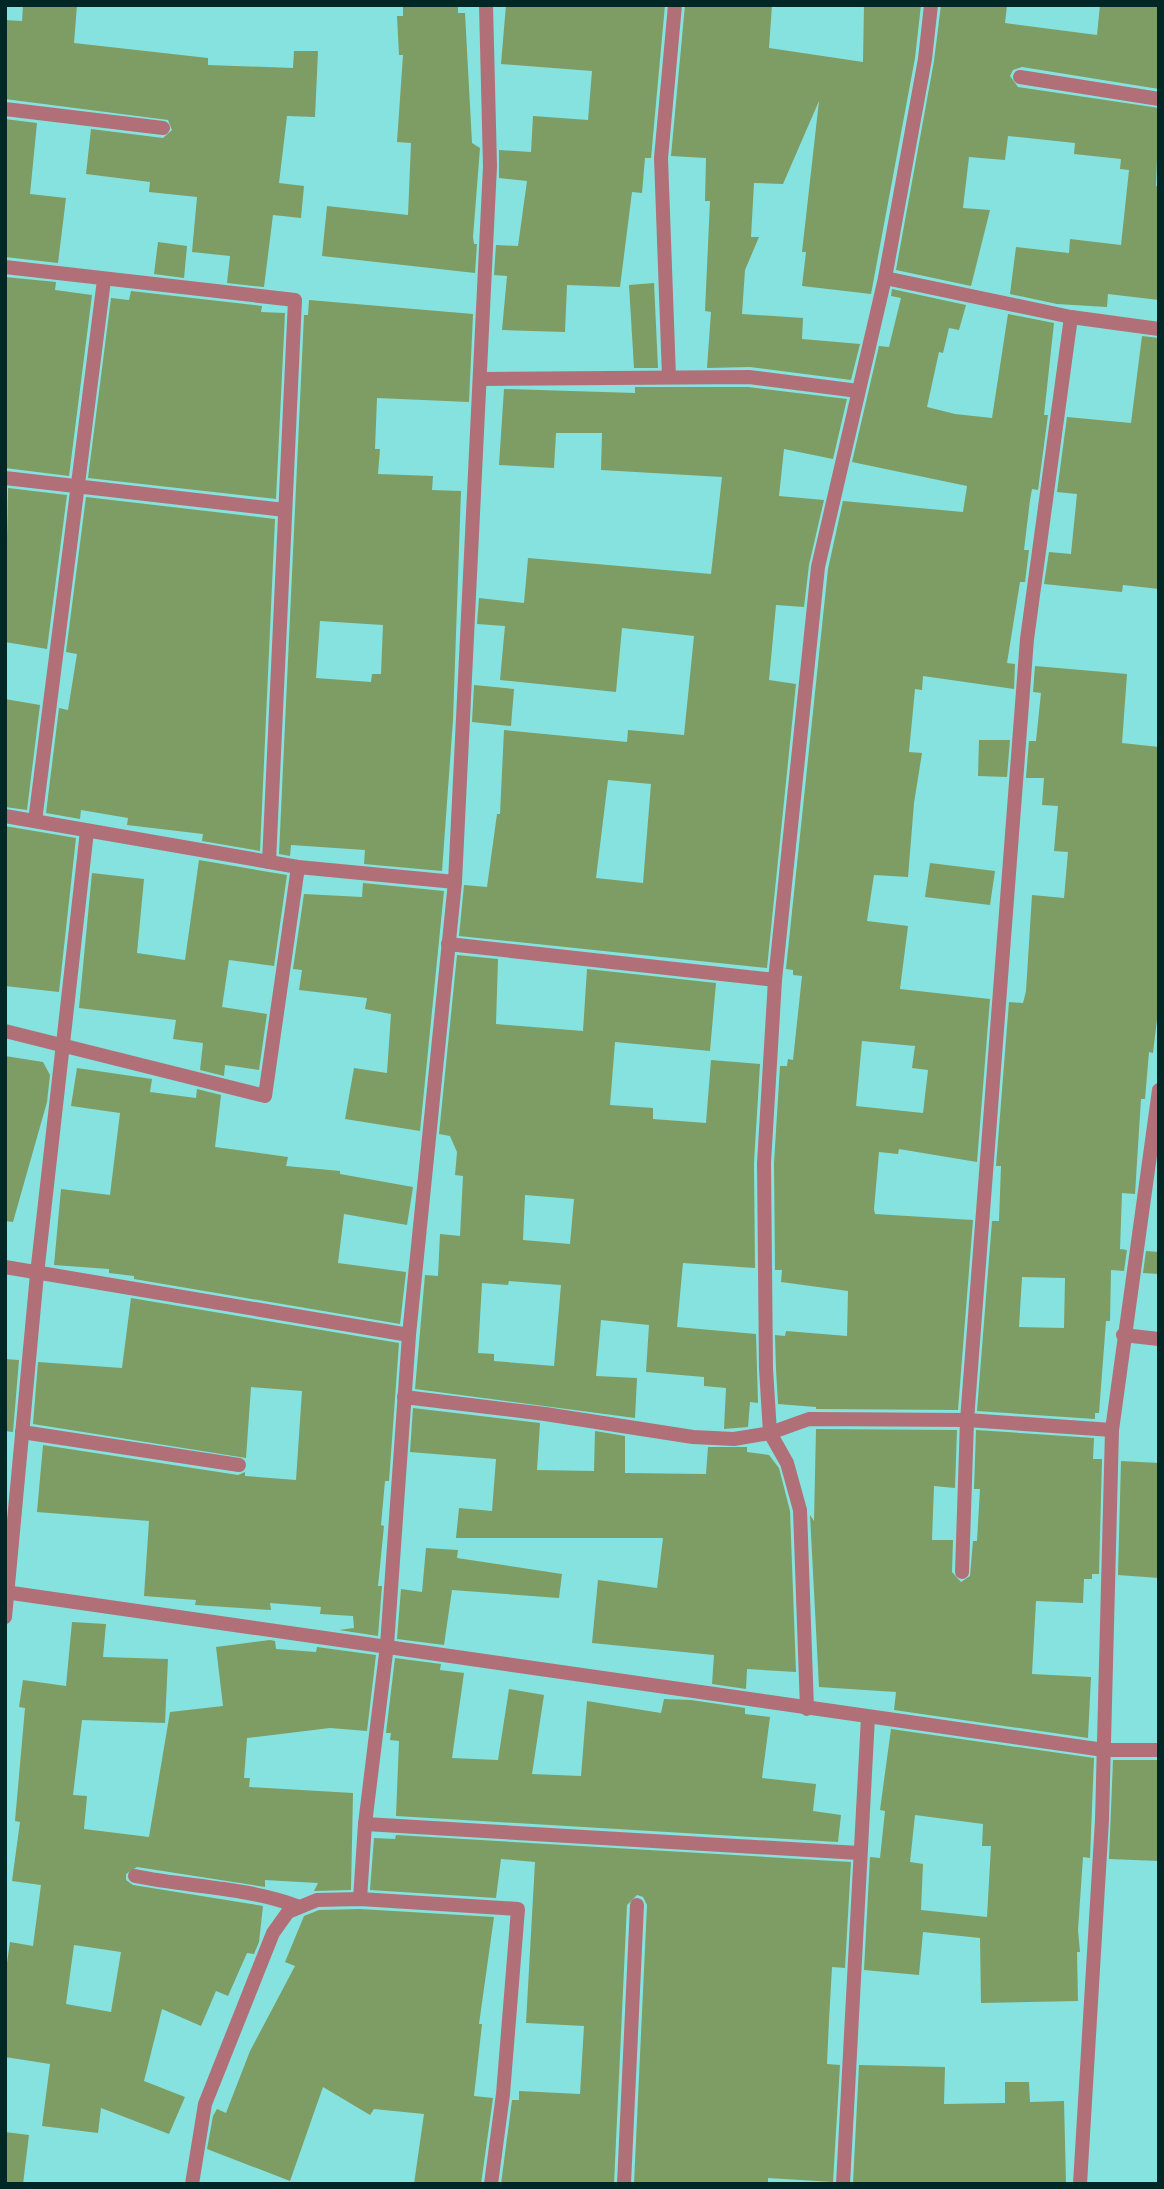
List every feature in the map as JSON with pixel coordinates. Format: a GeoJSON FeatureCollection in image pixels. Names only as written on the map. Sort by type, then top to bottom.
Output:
{"type":"FeatureCollection","features":[{"type":"Feature","properties":{"kind":"street"},"geometry":{"type":"LineString","coordinates":[[360,1899],[365,1824],[387,1644],[409,1335],[454,882],[482,379],[490,166],[486,5]]}},
{"type":"Feature","properties":{"kind":"street"},"geometry":{"type":"LineString","coordinates":[[669,377],[661,158],[675,5]]}},
{"type":"Feature","properties":{"kind":"street"},"geometry":{"type":"LineString","coordinates":[[807,1709],[800,1510],[788,1463],[770,1433],[766,1368],[764,1163],[775,981],[818,567],[885,278],[925,59],[931,5]]}},
{"type":"Feature","properties":{"kind":"street"},"geometry":{"type":"LineString","coordinates":[[1020,77],[1159,99]]}},
{"type":"Feature","properties":{"kind":"street"},"geometry":{"type":"LineString","coordinates":[[5,109],[163,128]]}},
{"type":"Feature","properties":{"kind":"street"},"geometry":{"type":"LineString","coordinates":[[5,267],[104,281],[295,300],[269,862]]}},
{"type":"Feature","properties":{"kind":"street"},"geometry":{"type":"LineString","coordinates":[[885,278],[1071,317],[1159,329]]}},
{"type":"Feature","properties":{"kind":"street"},"geometry":{"type":"LineString","coordinates":[[35,821],[80,487],[104,281]]}},
{"type":"Feature","properties":{"kind":"street"},"geometry":{"type":"LineString","coordinates":[[962,1572],[967,1420],[1027,639],[1071,317]]}},
{"type":"Feature","properties":{"kind":"street"},"geometry":{"type":"LineString","coordinates":[[482,379],[749,377],[858,391]]}},
{"type":"Feature","properties":{"kind":"street"},"geometry":{"type":"LineString","coordinates":[[5,478],[285,510]]}},
{"type":"Feature","properties":{"kind":"street"},"geometry":{"type":"LineString","coordinates":[[5,816],[298,867],[454,882]]}},
{"type":"Feature","properties":{"kind":"street"},"geometry":{"type":"LineString","coordinates":[[5,1617],[37,1274],[87,831]]}},
{"type":"Feature","properties":{"kind":"street"},"geometry":{"type":"LineString","coordinates":[[5,1031],[265,1096],[298,867]]}},
{"type":"Feature","properties":{"kind":"street"},"geometry":{"type":"LineString","coordinates":[[448,944],[775,981]]}},
{"type":"Feature","properties":{"kind":"street"},"geometry":{"type":"LineString","coordinates":[[1080,2184],[1104,1750],[1112,1430],[1123,1335],[1159,1090]]}},
{"type":"Feature","properties":{"kind":"street"},"geometry":{"type":"LineString","coordinates":[[5,1267],[409,1335]]}},
{"type":"Feature","properties":{"kind":"street"},"geometry":{"type":"LineString","coordinates":[[1123,1335],[1159,1339]]}},
{"type":"Feature","properties":{"kind":"street"},"geometry":{"type":"LineString","coordinates":[[404,1397],[545,1414],[693,1437],[734,1439],[770,1433],[809,1419],[967,1420],[1112,1430]]}},
{"type":"Feature","properties":{"kind":"street"},"geometry":{"type":"LineString","coordinates":[[22,1432],[239,1465]]}},
{"type":"Feature","properties":{"kind":"street"},"geometry":{"type":"LineString","coordinates":[[6,1592],[387,1644],[807,1709],[1104,1750],[1159,1750]]}},
{"type":"Feature","properties":{"kind":"street"},"geometry":{"type":"LineString","coordinates":[[843,2184],[868,1717]]}},
{"type":"Feature","properties":{"kind":"street"},"geometry":{"type":"LineString","coordinates":[[365,1824],[859,1853]]}},
{"type":"Feature","properties":{"kind":"street"},"geometry":{"type":"LineString","coordinates":[[135,1876],[183,1885],[256,1893],[297,1906]]}},
{"type":"Feature","properties":{"kind":"street"},"geometry":{"type":"LineString","coordinates":[[191,2184],[200,2123],[213,2082],[279,1922],[297,1906],[317,1900],[360,1899],[518,1909],[503,2094],[491,2184]]}},
{"type":"Feature","properties":{"kind":"street"},"geometry":{"type":"LineString","coordinates":[[625,2184],[637,1905]]}},
{"type":"Feature","properties":{"kind":"building"},"geometry":{"type":"Polygon","coordinates":[[[23,5],[77,5],[74,43],[208,58],[208,65],[293,68],[294,51],[318,51],[315,117],[287,116],[279,183],[304,186],[301,218],[273,215],[264,287],[227,283],[230,256],[192,252],[197,197],[149,192],[150,182],[86,174],[91,129],[163,138],[172,130],[168,120],[5,99],[5,20],[22,21],[23,5]]]}},
{"type":"Feature","properties":{"kind":"building"},"geometry":{"type":"Polygon","coordinates":[[[403,5],[458,5],[458,13],[465,13],[472,143],[480,148],[473,237],[474,244],[477,244],[475,273],[322,256],[327,206],[408,215],[411,143],[397,142],[403,55],[399,55],[397,16],[403,16],[403,5]]]}},
{"type":"Feature","properties":{"kind":"building"},"geometry":{"type":"Polygon","coordinates":[[[506,5],[665,5],[651,158],[645,158],[642,193],[632,192],[620,287],[567,285],[565,332],[502,330],[507,276],[494,275],[496,245],[518,246],[527,181],[499,178],[499,150],[531,152],[533,116],[588,120],[592,71],[501,64],[506,5]]]}},
{"type":"Feature","properties":{"kind":"building"},"geometry":{"type":"Polygon","coordinates":[[[685,5],[772,5],[769,48],[863,62],[864,5],[921,5],[915,58],[871,294],[802,286],[806,252],[802,252],[819,101],[783,184],[754,183],[751,237],[759,237],[745,270],[742,314],[803,318],[802,339],[860,344],[851,380],[750,367],[707,368],[711,312],[705,311],[710,201],[705,201],[706,158],[671,156],[685,5]]]}},
{"type":"Feature","properties":{"kind":"building"},"geometry":{"type":"Polygon","coordinates":[[[941,5],[1007,5],[1005,23],[1097,35],[1100,5],[1159,5],[1159,89],[1022,67],[1013,70],[1010,76],[1018,87],[1159,108],[1156,186],[1159,186],[1159,300],[1108,294],[1107,307],[1057,304],[1010,294],[1016,247],[1069,253],[1070,239],[1121,245],[1129,170],[1120,169],[1121,159],[1074,154],[1075,143],[1008,136],[1005,160],[969,157],[963,208],[990,210],[971,286],[896,270],[934,61],[941,5]]]}},
{"type":"Feature","properties":{"kind":"building"},"geometry":{"type":"Polygon","coordinates":[[[5,119],[37,123],[30,194],[66,198],[58,263],[5,257],[5,119]]]}},
{"type":"Feature","properties":{"kind":"building"},"geometry":{"type":"Polygon","coordinates":[[[158,242],[187,246],[184,278],[154,274],[158,242]]]}},
{"type":"Feature","properties":{"kind":"building"},"geometry":{"type":"Polygon","coordinates":[[[5,277],[56,282],[55,290],[92,295],[69,476],[5,468],[5,277]]]}},
{"type":"Feature","properties":{"kind":"building"},"geometry":{"type":"Polygon","coordinates":[[[654,283],[658,368],[634,368],[629,285],[654,283]]]}},
{"type":"Feature","properties":{"kind":"building"},"geometry":{"type":"Polygon","coordinates":[[[892,289],[966,305],[959,330],[949,328],[943,353],[939,352],[927,407],[955,414],[992,418],[1008,314],[1054,323],[1044,415],[1048,415],[1038,490],[1032,489],[1030,500],[1024,550],[1029,550],[1025,582],[1020,582],[1007,663],[1015,664],[1014,689],[923,676],[922,690],[915,689],[909,752],[922,753],[914,803],[908,877],[874,875],[867,921],[908,926],[900,989],[990,999],[977,1162],[899,1149],[898,1154],[879,1152],[874,1209],[875,1214],[973,1220],[958,1410],[816,1409],[778,1404],[775,1335],[785,1336],[786,1331],[847,1336],[848,1291],[781,1282],[782,1270],[775,1270],[774,1163],[780,1066],[787,1066],[788,1059],[793,1060],[802,976],[793,975],[793,970],[786,969],[828,569],[843,501],[963,512],[967,486],[852,462],[879,346],[889,347],[901,298],[891,296],[892,289]],[[862,1041],[856,1106],[923,1113],[928,1070],[912,1068],[915,1046],[862,1041]]]}},
{"type":"Feature","properties":{"kind":"building"},"geometry":{"type":"Polygon","coordinates":[[[131,291],[262,306],[261,312],[285,313],[276,499],[88,478],[111,298],[129,300],[131,291]]]}},
{"type":"Feature","properties":{"kind":"building"},"geometry":{"type":"Polygon","coordinates":[[[309,300],[473,314],[469,402],[377,398],[375,449],[380,449],[378,474],[433,476],[432,490],[461,491],[453,720],[442,871],[364,864],[365,850],[291,845],[290,856],[279,854],[304,315],[308,315],[309,300]],[[320,621],[316,678],[371,682],[372,674],[381,674],[383,625],[320,621]]]}},
{"type":"Feature","properties":{"kind":"building"},"geometry":{"type":"Polygon","coordinates":[[[1142,336],[1159,338],[1159,589],[1123,585],[1122,592],[1044,584],[1049,552],[1071,554],[1077,494],[1057,492],[1067,417],[1131,423],[1142,336]]]}},
{"type":"Feature","properties":{"kind":"building"},"geometry":{"type":"Polygon","coordinates":[[[635,387],[748,387],[847,399],[833,459],[784,449],[779,496],[824,500],[809,565],[804,607],[776,605],[769,680],[796,684],[767,968],[459,936],[464,885],[487,887],[497,814],[500,814],[504,730],[627,742],[628,730],[684,735],[694,636],[622,628],[616,692],[500,680],[505,626],[477,624],[479,598],[524,603],[528,558],[711,574],[722,477],[601,470],[602,433],[556,433],[554,468],[499,465],[504,389],[635,393],[635,387]],[[608,780],[596,878],[643,883],[651,784],[608,780]]]}},
{"type":"Feature","properties":{"kind":"building"},"geometry":{"type":"Polygon","coordinates":[[[8,488],[67,495],[47,649],[5,642],[8,488]]]}},
{"type":"Feature","properties":{"kind":"building"},"geometry":{"type":"Polygon","coordinates":[[[86,497],[275,519],[260,851],[202,841],[203,834],[127,825],[128,818],[81,810],[80,819],[46,813],[59,708],[68,710],[77,654],[66,652],[86,497]]]}},
{"type":"Feature","properties":{"kind":"building"},"geometry":{"type":"Polygon","coordinates":[[[1035,666],[1127,674],[1122,743],[1159,747],[1159,1002],[1153,1053],[1149,1052],[1145,1099],[1141,1099],[1135,1194],[1122,1193],[1120,1249],[1127,1250],[1124,1271],[1111,1270],[1110,1321],[1106,1321],[1099,1413],[1095,1413],[1095,1419],[977,1411],[992,1221],[999,1221],[1001,1166],[996,1166],[1009,1002],[1023,1003],[1026,991],[1032,895],[1064,898],[1068,852],[1054,851],[1058,806],[1042,805],[1044,778],[1026,778],[1029,741],[1036,741],[1041,693],[1033,692],[1035,666]],[[1022,1277],[1019,1327],[1064,1328],[1065,1278],[1022,1277]]]}},
{"type":"Feature","properties":{"kind":"building"},"geometry":{"type":"Polygon","coordinates":[[[474,685],[514,689],[511,726],[472,722],[474,685]]]}},
{"type":"Feature","properties":{"kind":"building"},"geometry":{"type":"Polygon","coordinates":[[[5,699],[40,705],[27,810],[5,807],[5,699]]]}},
{"type":"Feature","properties":{"kind":"building"},"geometry":{"type":"Polygon","coordinates":[[[979,740],[1010,740],[1007,777],[978,776],[979,740]]]}},
{"type":"Feature","properties":{"kind":"building"},"geometry":{"type":"Polygon","coordinates":[[[5,826],[76,838],[59,992],[5,986],[5,826]]]}},
{"type":"Feature","properties":{"kind":"building"},"geometry":{"type":"Polygon","coordinates":[[[199,860],[287,875],[274,966],[229,960],[222,1007],[267,1014],[259,1070],[225,1065],[224,1076],[200,1070],[203,1043],[173,1039],[176,1020],[79,1008],[92,873],[144,879],[137,953],[185,960],[199,860]]]}},
{"type":"Feature","properties":{"kind":"building"},"geometry":{"type":"Polygon","coordinates":[[[930,863],[995,871],[990,905],[925,897],[930,863]]]}},
{"type":"Feature","properties":{"kind":"building"},"geometry":{"type":"Polygon","coordinates":[[[363,883],[444,891],[420,1131],[345,1119],[354,1068],[387,1073],[391,1014],[365,1009],[367,998],[299,990],[302,970],[293,969],[304,894],[362,897],[363,883]]]}},
{"type":"Feature","properties":{"kind":"building"},"geometry":{"type":"Polygon","coordinates":[[[457,955],[498,959],[496,1024],[583,1031],[587,969],[716,983],[710,1051],[615,1042],[610,1105],[653,1108],[653,1119],[706,1123],[711,1060],[760,1064],[754,1163],[755,1268],[683,1263],[677,1327],[756,1334],[758,1403],[750,1402],[748,1427],[724,1429],[726,1388],[704,1386],[704,1377],[646,1372],[649,1325],[601,1320],[596,1376],[637,1378],[635,1418],[415,1389],[425,1275],[438,1276],[440,1234],[460,1236],[463,1176],[455,1175],[457,1152],[450,1136],[439,1134],[457,955]],[[525,1195],[523,1240],[570,1244],[574,1199],[525,1195]],[[509,1281],[508,1285],[482,1283],[478,1353],[494,1354],[494,1361],[554,1366],[561,1285],[509,1281]]]}},
{"type":"Feature","properties":{"kind":"building"},"geometry":{"type":"Polygon","coordinates":[[[5,1056],[43,1062],[50,1075],[47,1102],[13,1222],[5,1221],[5,1056]]]}},
{"type":"Feature","properties":{"kind":"building"},"geometry":{"type":"Polygon","coordinates":[[[77,1068],[152,1079],[150,1092],[196,1098],[197,1089],[221,1095],[215,1147],[288,1157],[286,1166],[340,1171],[340,1174],[413,1187],[407,1225],[344,1214],[338,1263],[406,1272],[400,1324],[134,1279],[134,1276],[109,1273],[109,1269],[54,1265],[61,1189],[110,1195],[120,1113],[71,1106],[77,1068]]]}},
{"type":"Feature","properties":{"kind":"building"},"geometry":{"type":"Polygon","coordinates":[[[1146,1251],[1159,1252],[1159,1274],[1143,1273],[1146,1251]]]}},
{"type":"Feature","properties":{"kind":"building"},"geometry":{"type":"Polygon","coordinates":[[[131,1298],[399,1343],[389,1481],[385,1481],[381,1525],[384,1526],[378,1586],[382,1586],[378,1636],[339,1630],[354,1628],[353,1616],[320,1614],[321,1607],[270,1603],[271,1610],[195,1605],[196,1600],[144,1596],[149,1521],[37,1512],[43,1445],[238,1475],[245,1472],[245,1476],[296,1480],[302,1391],[251,1387],[246,1458],[33,1424],[38,1362],[122,1368],[131,1298]]]}},
{"type":"Feature","properties":{"kind":"building"},"geometry":{"type":"Polygon","coordinates":[[[5,1359],[19,1360],[13,1432],[5,1431],[5,1359]]]}},
{"type":"Feature","properties":{"kind":"building"},"geometry":{"type":"Polygon","coordinates":[[[413,1408],[540,1423],[537,1470],[594,1471],[595,1431],[625,1436],[625,1473],[706,1474],[708,1447],[747,1447],[747,1452],[769,1455],[779,1468],[790,1511],[796,1672],[747,1669],[746,1689],[712,1684],[714,1655],[592,1643],[598,1580],[657,1588],[663,1538],[456,1538],[459,1508],[492,1511],[496,1459],[410,1452],[413,1408]]]}},
{"type":"Feature","properties":{"kind":"building"},"geometry":{"type":"Polygon","coordinates":[[[816,1429],[957,1430],[955,1488],[934,1486],[932,1540],[953,1540],[952,1572],[961,1582],[970,1576],[973,1541],[977,1541],[980,1489],[974,1489],[976,1430],[1094,1438],[1093,1459],[1102,1459],[1099,1574],[1092,1574],[1092,1579],[1084,1579],[1083,1603],[1036,1601],[1032,1674],[1091,1677],[1088,1738],[894,1710],[896,1692],[819,1687],[810,1515],[814,1521],[816,1429]]]}},
{"type":"Feature","properties":{"kind":"building"},"geometry":{"type":"Polygon","coordinates":[[[1121,1461],[1159,1463],[1159,1578],[1118,1575],[1121,1461]]]}},
{"type":"Feature","properties":{"kind":"building"},"geometry":{"type":"Polygon","coordinates":[[[426,1548],[458,1550],[457,1558],[562,1574],[559,1598],[452,1590],[444,1645],[397,1639],[401,1589],[422,1592],[426,1548]]]}},
{"type":"Feature","properties":{"kind":"building"},"geometry":{"type":"Polygon","coordinates":[[[72,1622],[106,1624],[103,1657],[168,1659],[165,1723],[82,1720],[73,1795],[87,1796],[84,1829],[149,1837],[170,1712],[223,1706],[216,1647],[270,1640],[275,1641],[276,1649],[316,1652],[317,1647],[376,1655],[367,1731],[330,1728],[247,1738],[244,1778],[250,1778],[249,1787],[353,1793],[351,1890],[314,1891],[318,1883],[265,1880],[265,1887],[137,1867],[126,1874],[126,1880],[133,1885],[263,1906],[259,1942],[254,1954],[247,1953],[228,1996],[216,1991],[201,2026],[162,2009],[144,2081],[185,2097],[169,2134],[101,2108],[98,2133],[42,2126],[50,2064],[5,2057],[5,1977],[10,1942],[33,1946],[41,1885],[12,1881],[20,1822],[15,1821],[25,1708],[19,1707],[23,1680],[66,1686],[72,1622]],[[74,1945],[66,2004],[111,2012],[121,1952],[74,1945]]]}},
{"type":"Feature","properties":{"kind":"building"},"geometry":{"type":"Polygon","coordinates":[[[395,1658],[441,1664],[440,1670],[464,1673],[452,1758],[498,1760],[509,1689],[544,1695],[532,1774],[581,1776],[587,1701],[661,1713],[664,1699],[691,1700],[745,1708],[745,1714],[770,1717],[762,1778],[816,1784],[813,1811],[841,1815],[838,1842],[396,1816],[399,1741],[390,1740],[391,1733],[386,1733],[395,1658]]]}},
{"type":"Feature","properties":{"kind":"building"},"geometry":{"type":"Polygon","coordinates":[[[891,1729],[1094,1758],[1090,1858],[1083,1857],[1078,1930],[1078,2001],[981,2003],[980,1938],[923,1932],[919,1975],[864,1970],[870,1857],[880,1858],[885,1811],[880,1810],[891,1729]],[[915,1815],[910,1862],[923,1864],[921,1910],[987,1917],[991,1846],[982,1846],[983,1824],[915,1815]]]}},
{"type":"Feature","properties":{"kind":"building"},"geometry":{"type":"Polygon","coordinates":[[[1113,1760],[1159,1760],[1159,1861],[1109,1859],[1113,1760]]]}},
{"type":"Feature","properties":{"kind":"building"},"geometry":{"type":"Polygon","coordinates":[[[396,1835],[851,1862],[845,1968],[832,1967],[829,2020],[827,2064],[840,2065],[833,2182],[768,2178],[768,2182],[634,2184],[647,1905],[643,1897],[637,1895],[627,1905],[614,2184],[501,2184],[512,2100],[519,2100],[519,2091],[580,2094],[584,2026],[526,2023],[535,1862],[501,1859],[496,1898],[370,1890],[374,1838],[395,1839],[396,1835]]]}},
{"type":"Feature","properties":{"kind":"building"},"geometry":{"type":"Polygon","coordinates":[[[360,1909],[494,1917],[479,2024],[482,2024],[474,2096],[493,2098],[481,2184],[414,2184],[424,2114],[374,2109],[370,2115],[323,2087],[290,2181],[207,2149],[213,2116],[217,2109],[226,2113],[250,2051],[295,1966],[285,1962],[304,1916],[319,1910],[360,1909]]]}},
{"type":"Feature","properties":{"kind":"building"},"geometry":{"type":"Polygon","coordinates":[[[859,2065],[945,2067],[944,2104],[1005,2103],[1005,2082],[1029,2082],[1030,2102],[1064,2101],[1066,2184],[853,2183],[859,2065]]]}},
{"type":"Feature","properties":{"kind":"building"},"geometry":{"type":"Polygon","coordinates":[[[5,2132],[29,2135],[23,2184],[5,2184],[5,2132]]]}}]}
